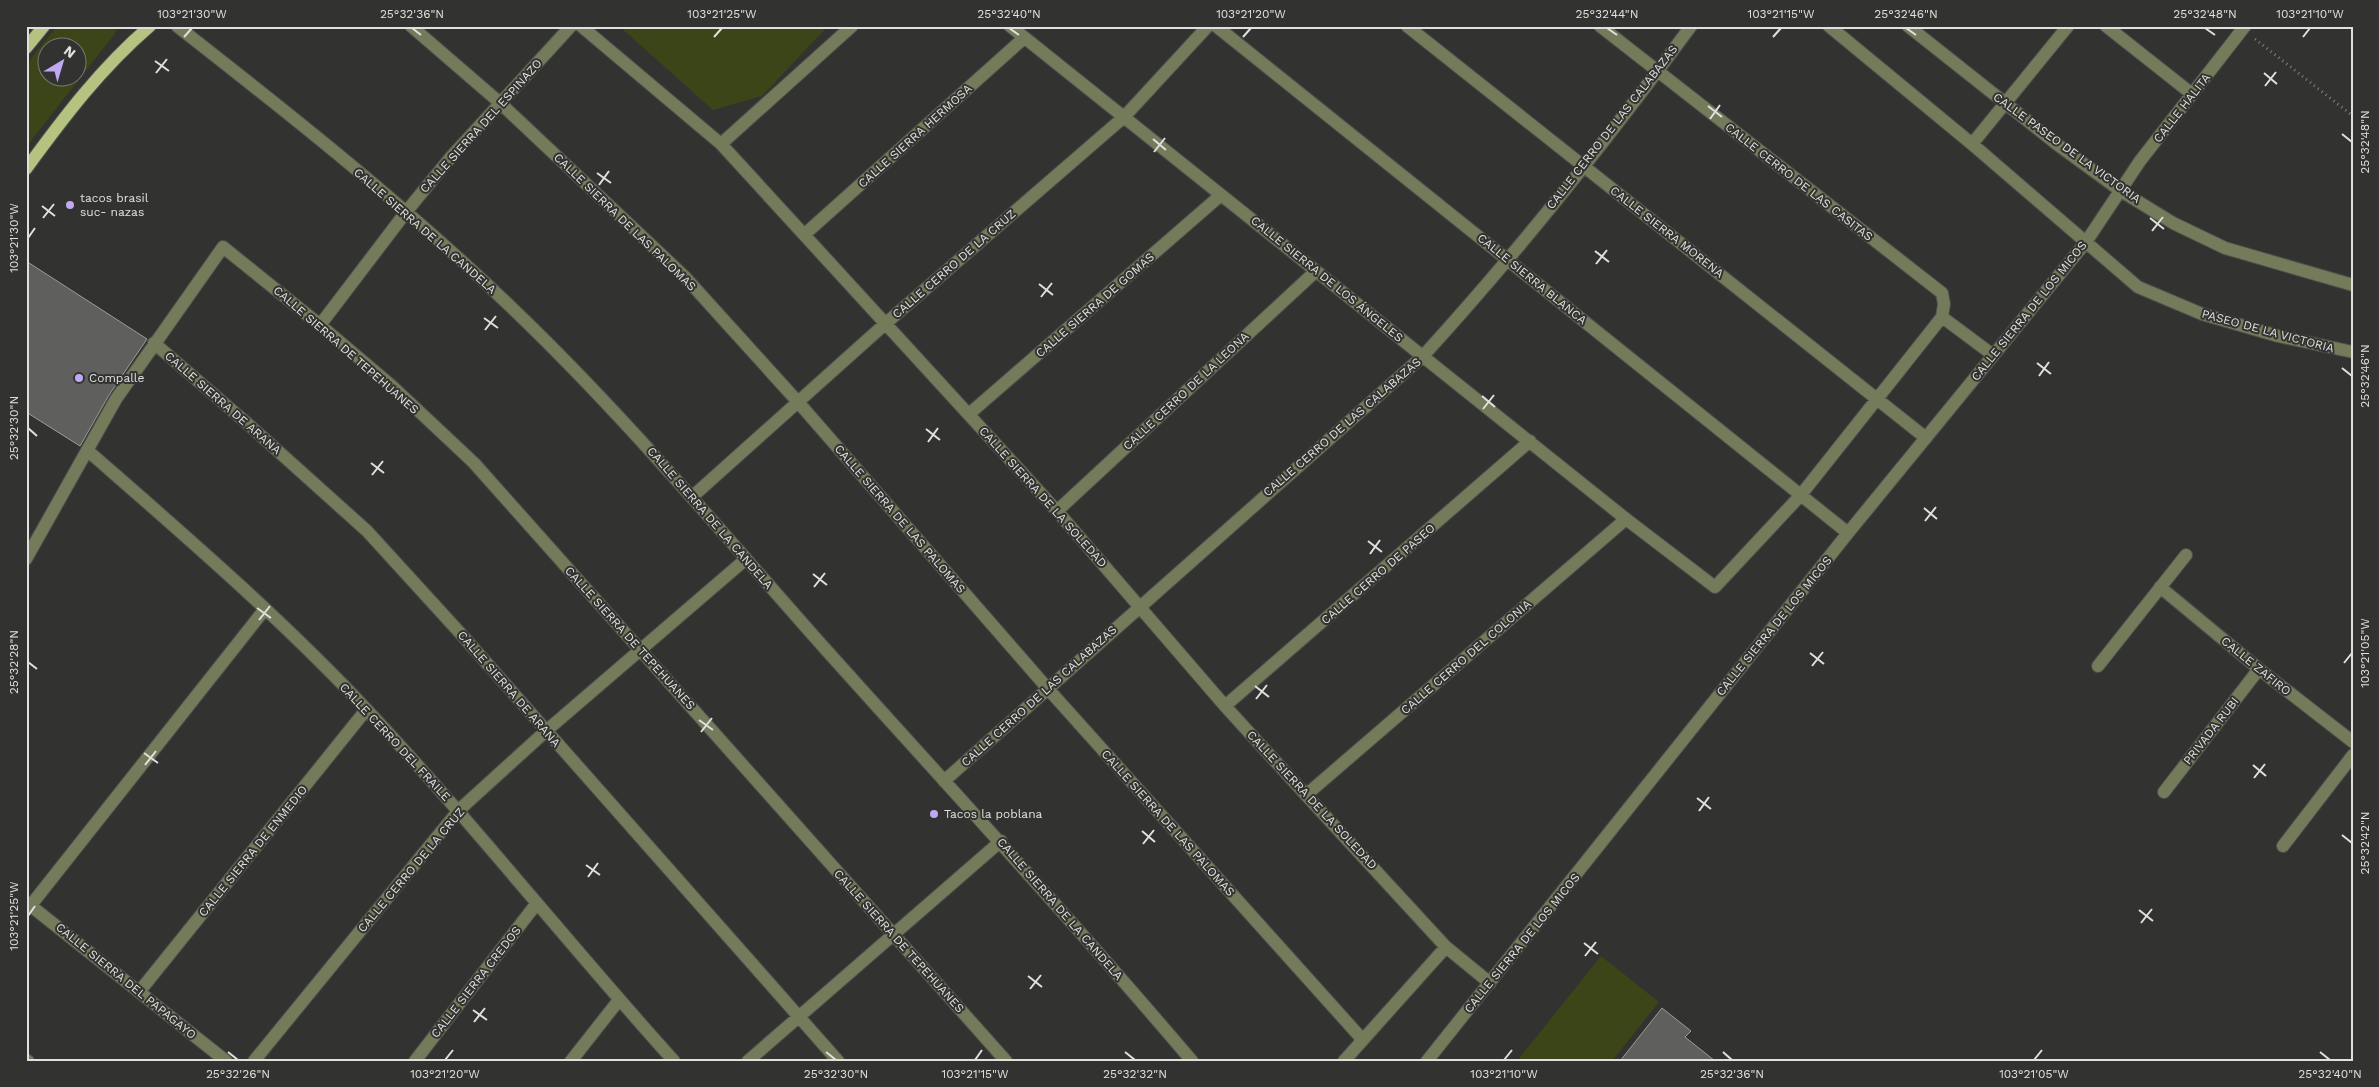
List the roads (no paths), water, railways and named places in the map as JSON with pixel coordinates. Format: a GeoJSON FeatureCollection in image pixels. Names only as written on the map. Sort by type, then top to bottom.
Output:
{"type":"FeatureCollection","features":[{"type":"Feature","properties":{"kind":"main road"},"geometry":{"type":"LineString","coordinates":[[26,48],[44,26]]}},
{"type":"Feature","properties":{"kind":"main road"},"geometry":{"type":"LineString","coordinates":[[26,169],[84,92],[124,48],[150,26]]}},
{"type":"Feature","properties":{"kind":"street","name":"CALLE SIERRA DE LA CANDELA"},"geometry":{"type":"LineString","coordinates":[[177,26],[281,108],[406,212],[530,325],[602,397],[693,496],[746,559],[944,781],[1001,841],[1192,1061]]}},
{"type":"Feature","properties":{"kind":"street","name":"CALLE SIERRA DE LAS PALOMAS"},"geometry":{"type":"LineString","coordinates":[[411,26],[499,102],[684,276],[798,402],[1049,690],[1362,1039]]}},
{"type":"Feature","properties":{"kind":"street","name":"CALLE SIERRA DEL ESPINAZO"},"geometry":{"type":"LineString","coordinates":[[320,325],[406,212],[499,102],[571,26]]}},
{"type":"Feature","properties":{"kind":"street","name":"CALLE SIERRA DE LA SOLEDAD"},"geometry":{"type":"LineString","coordinates":[[581,26],[721,144],[806,234],[885,324],[1057,511],[1306,795],[1446,947],[1490,983]]}},
{"type":"Feature","properties":{"kind":"street"},"geometry":{"type":"LineString","coordinates":[[721,144],[852,26]]}},
{"type":"Feature","properties":{"kind":"street","name":"CALLE SIERRA DE LOS ÁNGELES"},"geometry":{"type":"LineString","coordinates":[[1010,26],[1626,519],[1716,587],[1800,496]]}},
{"type":"Feature","properties":{"kind":"street","name":"CALLE CERRO DE LA CRUZ"},"geometry":{"type":"LineString","coordinates":[[693,496],[885,324],[1124,118],[1208,26]]}},
{"type":"Feature","properties":{"kind":"street","name":"CALLE SIERRA BLANCA"},"geometry":{"type":"LineString","coordinates":[[1216,26],[1848,533]]}},
{"type":"Feature","properties":{"kind":"street","name":"CALLE SIERRA MORENA"},"geometry":{"type":"LineString","coordinates":[[1407,26],[1582,166],[1730,280],[1926,438]]}},
{"type":"Feature","properties":{"kind":"street","name":"CALLE CERRO DE LAS CASITAS"},"geometry":{"type":"LineString","coordinates":[[1600,26],[1942,293],[1944,304],[1942,317]]}},
{"type":"Feature","properties":{"kind":"street","name":"CALLE CERRO DE LAS CALABAZAS"},"geometry":{"type":"LineString","coordinates":[[944,781],[1049,690],[1140,606],[1423,356],[1466,309],[1507,259],[1657,72],[1690,26]]}},
{"type":"Feature","properties":{"kind":"street"},"geometry":{"type":"LineString","coordinates":[[1829,26],[1972,144],[2068,26]]}},
{"type":"Feature","properties":{"kind":"street","name":"CALLE PASEO DE LA VICTORIA"},"geometry":{"type":"LineString","coordinates":[[1908,26],[2005,104],[2121,191],[2173,223],[2224,248],[2353,285]]}},
{"type":"Feature","properties":{"kind":"street"},"geometry":{"type":"LineString","coordinates":[[2106,26],[2192,94]]}},
{"type":"Feature","properties":{"kind":"street","name":"CALLE HALITA"},"geometry":{"type":"LineString","coordinates":[[2121,191],[2140,161],[2244,28]]}},
{"type":"Feature","properties":{"kind":"street","name":"CALLE SIERRA HERMOSA"},"geometry":{"type":"LineString","coordinates":[[806,234],[1024,38]]}},
{"type":"Feature","properties":{"kind":"street","name":"PASEO DE LA VICTORIA"},"geometry":{"type":"LineString","coordinates":[[1972,144],[2138,287],[2174,304],[2202,314],[2278,336],[2353,352]]}},
{"type":"Feature","properties":{"kind":"street","name":"CALLE SIERRA DE LOS MICOS"},"geometry":{"type":"LineString","coordinates":[[1427,1061],[1848,533],[2086,242],[2121,191]]}},
{"type":"Feature","properties":{"kind":"street","name":"CALLE SIERRA DE GOMAS"},"geometry":{"type":"LineString","coordinates":[[968,414],[1222,195]]}},
{"type":"Feature","properties":{"kind":"street","name":"CALLE SIERRA DE TEPEHUANES"},"geometry":{"type":"LineString","coordinates":[[154,343],[223,247],[320,325],[392,386],[474,463],[1006,1061]]}},
{"type":"Feature","properties":{"kind":"street","name":"CALLE CERRO DE LA LEONA"},"geometry":{"type":"LineString","coordinates":[[1057,511],[1316,270]]}},
{"type":"Feature","properties":{"kind":"street"},"geometry":{"type":"LineString","coordinates":[[1800,496],[1942,317],[1993,355]]}},
{"type":"Feature","properties":{"kind":"street"},"geometry":{"type":"LineString","coordinates":[[26,559],[116,399],[154,343]]}},
{"type":"Feature","properties":{"kind":"street","name":"CALLE SIERRA DE ARANA"},"geometry":{"type":"LineString","coordinates":[[154,343],[367,531],[838,1061]]}},
{"type":"Feature","properties":{"kind":"street","name":"CALLE CERRO DE PASEO"},"geometry":{"type":"LineString","coordinates":[[1226,706],[1530,441]]}},
{"type":"Feature","properties":{"kind":"street","name":"CALLE CERRO DEL FRAILE"},"geometry":{"type":"LineString","coordinates":[[87,450],[265,609],[366,710],[459,810],[619,1000],[674,1061]]}},
{"type":"Feature","properties":{"kind":"street","name":"CALLE CERRO DEL COLONIA"},"geometry":{"type":"LineString","coordinates":[[1306,795],[1626,519]]}},
{"type":"Feature","properties":{"kind":"street"},"geometry":{"type":"LineString","coordinates":[[2098,666],[2186,555]]}},
{"type":"Feature","properties":{"kind":"street","name":"CALLE CERRO DE LA CRUZ"},"geometry":{"type":"LineString","coordinates":[[254,1061],[459,810],[546,731],[746,559]]}},
{"type":"Feature","properties":{"kind":"street","name":"CALLE ZAFIRO"},"geometry":{"type":"LineString","coordinates":[[2160,588],[2259,669],[2353,742]]}},
{"type":"Feature","properties":{"kind":"street"},"geometry":{"type":"LineString","coordinates":[[28,904],[265,609]]}},
{"type":"Feature","properties":{"kind":"street","name":"PRIVADA RUBI"},"geometry":{"type":"LineString","coordinates":[[2164,792],[2259,669]]}},
{"type":"Feature","properties":{"kind":"street","name":"CALLE SIERRA DE ENMEDIO"},"geometry":{"type":"LineString","coordinates":[[139,992],[366,710]]}},
{"type":"Feature","properties":{"kind":"street"},"geometry":{"type":"LineString","coordinates":[[2283,846],[2353,755]]}},
{"type":"Feature","properties":{"kind":"street"},"geometry":{"type":"LineString","coordinates":[[748,1061],[797,1016],[1001,841]]}},
{"type":"Feature","properties":{"kind":"street","name":"CALLE SIERRA CREDOS"},"geometry":{"type":"LineString","coordinates":[[415,1061],[537,903]]}},
{"type":"Feature","properties":{"kind":"street","name":"CALLE SIERRA DEL PAPAGAYO"},"geometry":{"type":"LineString","coordinates":[[28,904],[226,1061]]}},
{"type":"Feature","properties":{"kind":"street"},"geometry":{"type":"LineString","coordinates":[[1344,1061],[1446,947]]}},
{"type":"Feature","properties":{"kind":"street"},"geometry":{"type":"LineString","coordinates":[[571,1061],[619,1000]]}},
{"type":"Feature","properties":{"kind":"place","name":"tacos brasil suc- nazas"},"geometry":{"type":"Point","coordinates":[70,205]}},
{"type":"Feature","properties":{"kind":"place","name":"Compalle"},"geometry":{"type":"Point","coordinates":[79,378]}},
{"type":"Feature","properties":{"kind":"place","name":"Tacos la poblana"},"geometry":{"type":"Point","coordinates":[934,814]}}]}
